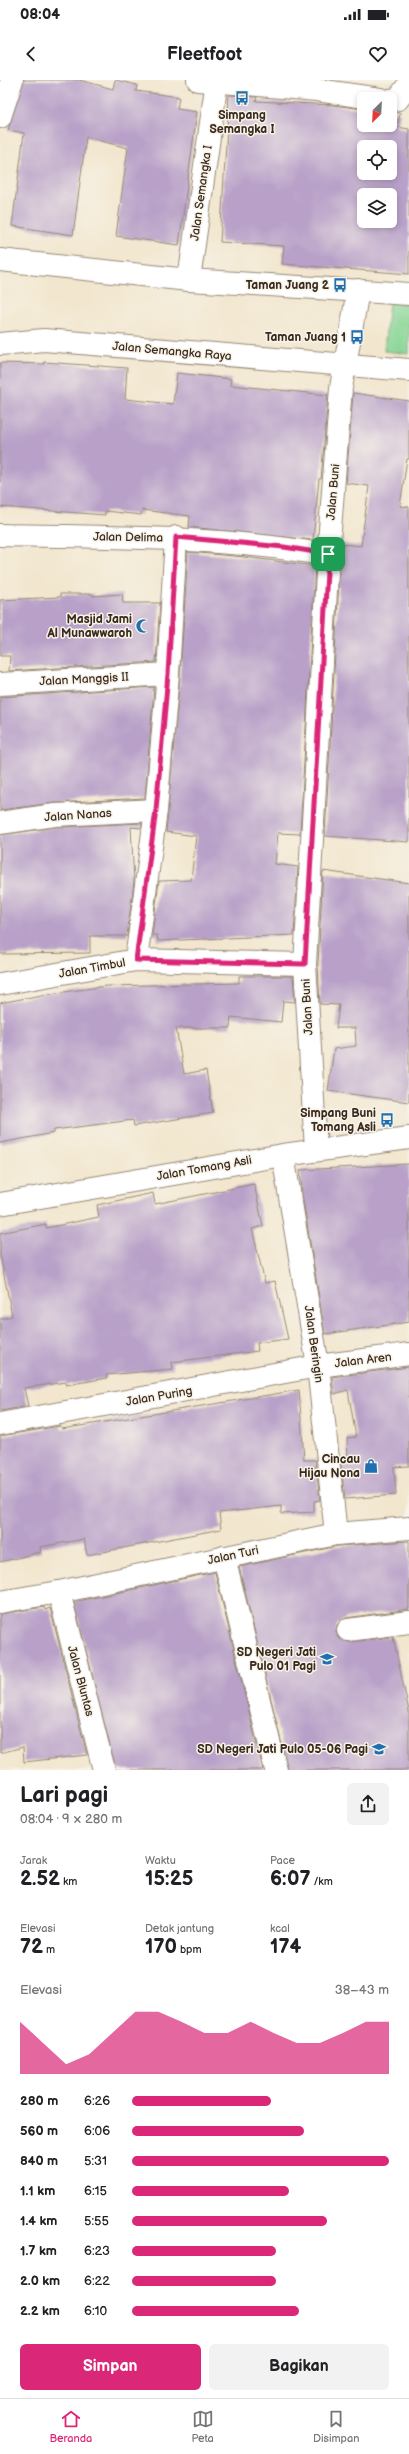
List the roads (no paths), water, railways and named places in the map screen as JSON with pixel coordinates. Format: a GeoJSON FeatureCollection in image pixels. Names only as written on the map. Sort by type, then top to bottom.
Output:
{"type":"FeatureCollection","features":[{"type":"Feature","properties":{"kind":"street"},"geometry":{"type":"LineString","coordinates":[[0,117],[12,80]]}},
{"type":"Feature","properties":{"kind":"street"},"geometry":{"type":"LineString","coordinates":[[210,81],[317,90],[357,96]]}},
{"type":"Feature","properties":{"kind":"street","name":"Jalan Semangka I"},"geometry":{"type":"LineString","coordinates":[[189,280],[210,81]]}},
{"type":"Feature","properties":{"kind":"street"},"geometry":{"type":"LineString","coordinates":[[397,99],[409,84]]}},
{"type":"Feature","properties":{"kind":"street"},"geometry":{"type":"LineString","coordinates":[[0,260],[189,280],[409,294]]}},
{"type":"Feature","properties":{"kind":"street","name":"Jalan Buni"},"geometry":{"type":"LineString","coordinates":[[316,1150],[305,964],[328,554],[344,365],[358,290]]}},
{"type":"Feature","properties":{"kind":"street","name":"Jalan Semangka Raya"},"geometry":{"type":"LineString","coordinates":[[0,344],[44,340],[409,370]]}},
{"type":"Feature","properties":{"kind":"street","name":"Jalan Delima"},"geometry":{"type":"LineString","coordinates":[[0,535],[176,537],[284,547],[328,554]]}},
{"type":"Feature","properties":{"kind":"street"},"geometry":{"type":"LineString","coordinates":[[136,960],[156,810],[168,674],[176,537]]}},
{"type":"Feature","properties":{"kind":"street","name":"Jalan Manggis II"},"geometry":{"type":"LineString","coordinates":[[0,684],[168,674]]}},
{"type":"Feature","properties":{"kind":"street","name":"Jalan Nanas"},"geometry":{"type":"LineString","coordinates":[[0,823],[55,815],[156,810]]}},
{"type":"Feature","properties":{"kind":"street","name":"Jalan Timbul"},"geometry":{"type":"LineString","coordinates":[[0,984],[136,960],[305,964]]}},
{"type":"Feature","properties":{"kind":"street","name":"Jalan Tomang Asli"},"geometry":{"type":"LineString","coordinates":[[0,1204],[284,1155],[409,1138]]}},
{"type":"Feature","properties":{"kind":"street","name":"Jalan Beringin"},"geometry":{"type":"LineString","coordinates":[[284,1155],[318,1366],[336,1534]]}},
{"type":"Feature","properties":{"kind":"street","name":"Jalan Aren"},"geometry":{"type":"LineString","coordinates":[[318,1366],[409,1354]]}},
{"type":"Feature","properties":{"kind":"street","name":"Jalan Puring"},"geometry":{"type":"LineString","coordinates":[[0,1424],[318,1366]]}},
{"type":"Feature","properties":{"kind":"street","name":"Jalan Turi"},"geometry":{"type":"LineString","coordinates":[[0,1602],[59,1592],[336,1534],[409,1528]]}},
{"type":"Feature","properties":{"kind":"street"},"geometry":{"type":"LineString","coordinates":[[224,1557],[276,1770]]}},
{"type":"Feature","properties":{"kind":"street","name":"Jalan Bluntas"},"geometry":{"type":"LineString","coordinates":[[59,1592],[100,1769]]}},
{"type":"Feature","properties":{"kind":"street"},"geometry":{"type":"LineString","coordinates":[[348,1630],[409,1622]]}},
{"type":"Feature","properties":{"kind":"place","name":"Simpang Semangka I"},"geometry":{"type":"Point","coordinates":[242,98]}},
{"type":"Feature","properties":{"kind":"place","name":"Taman Juang 2"},"geometry":{"type":"Point","coordinates":[340,285]}},
{"type":"Feature","properties":{"kind":"place","name":"Taman Juang 1"},"geometry":{"type":"Point","coordinates":[357,337]}},
{"type":"Feature","properties":{"kind":"place","name":"Masjid Jami Al Munawwaroh"},"geometry":{"type":"Point","coordinates":[143,626]}},
{"type":"Feature","properties":{"kind":"place","name":"Simpang Buni Tomang Asli"},"geometry":{"type":"Point","coordinates":[387,1120]}},
{"type":"Feature","properties":{"kind":"place","name":"Cincau Hijau Nona"},"geometry":{"type":"Point","coordinates":[371,1466]}},
{"type":"Feature","properties":{"kind":"place","name":"SD Negeri Jati Pulo 01 Pagi"},"geometry":{"type":"Point","coordinates":[327,1659]}},
{"type":"Feature","properties":{"kind":"place","name":"SD Negeri Jati Pulo 05-06 Pagi"},"geometry":{"type":"Point","coordinates":[379,1749]}}]}
